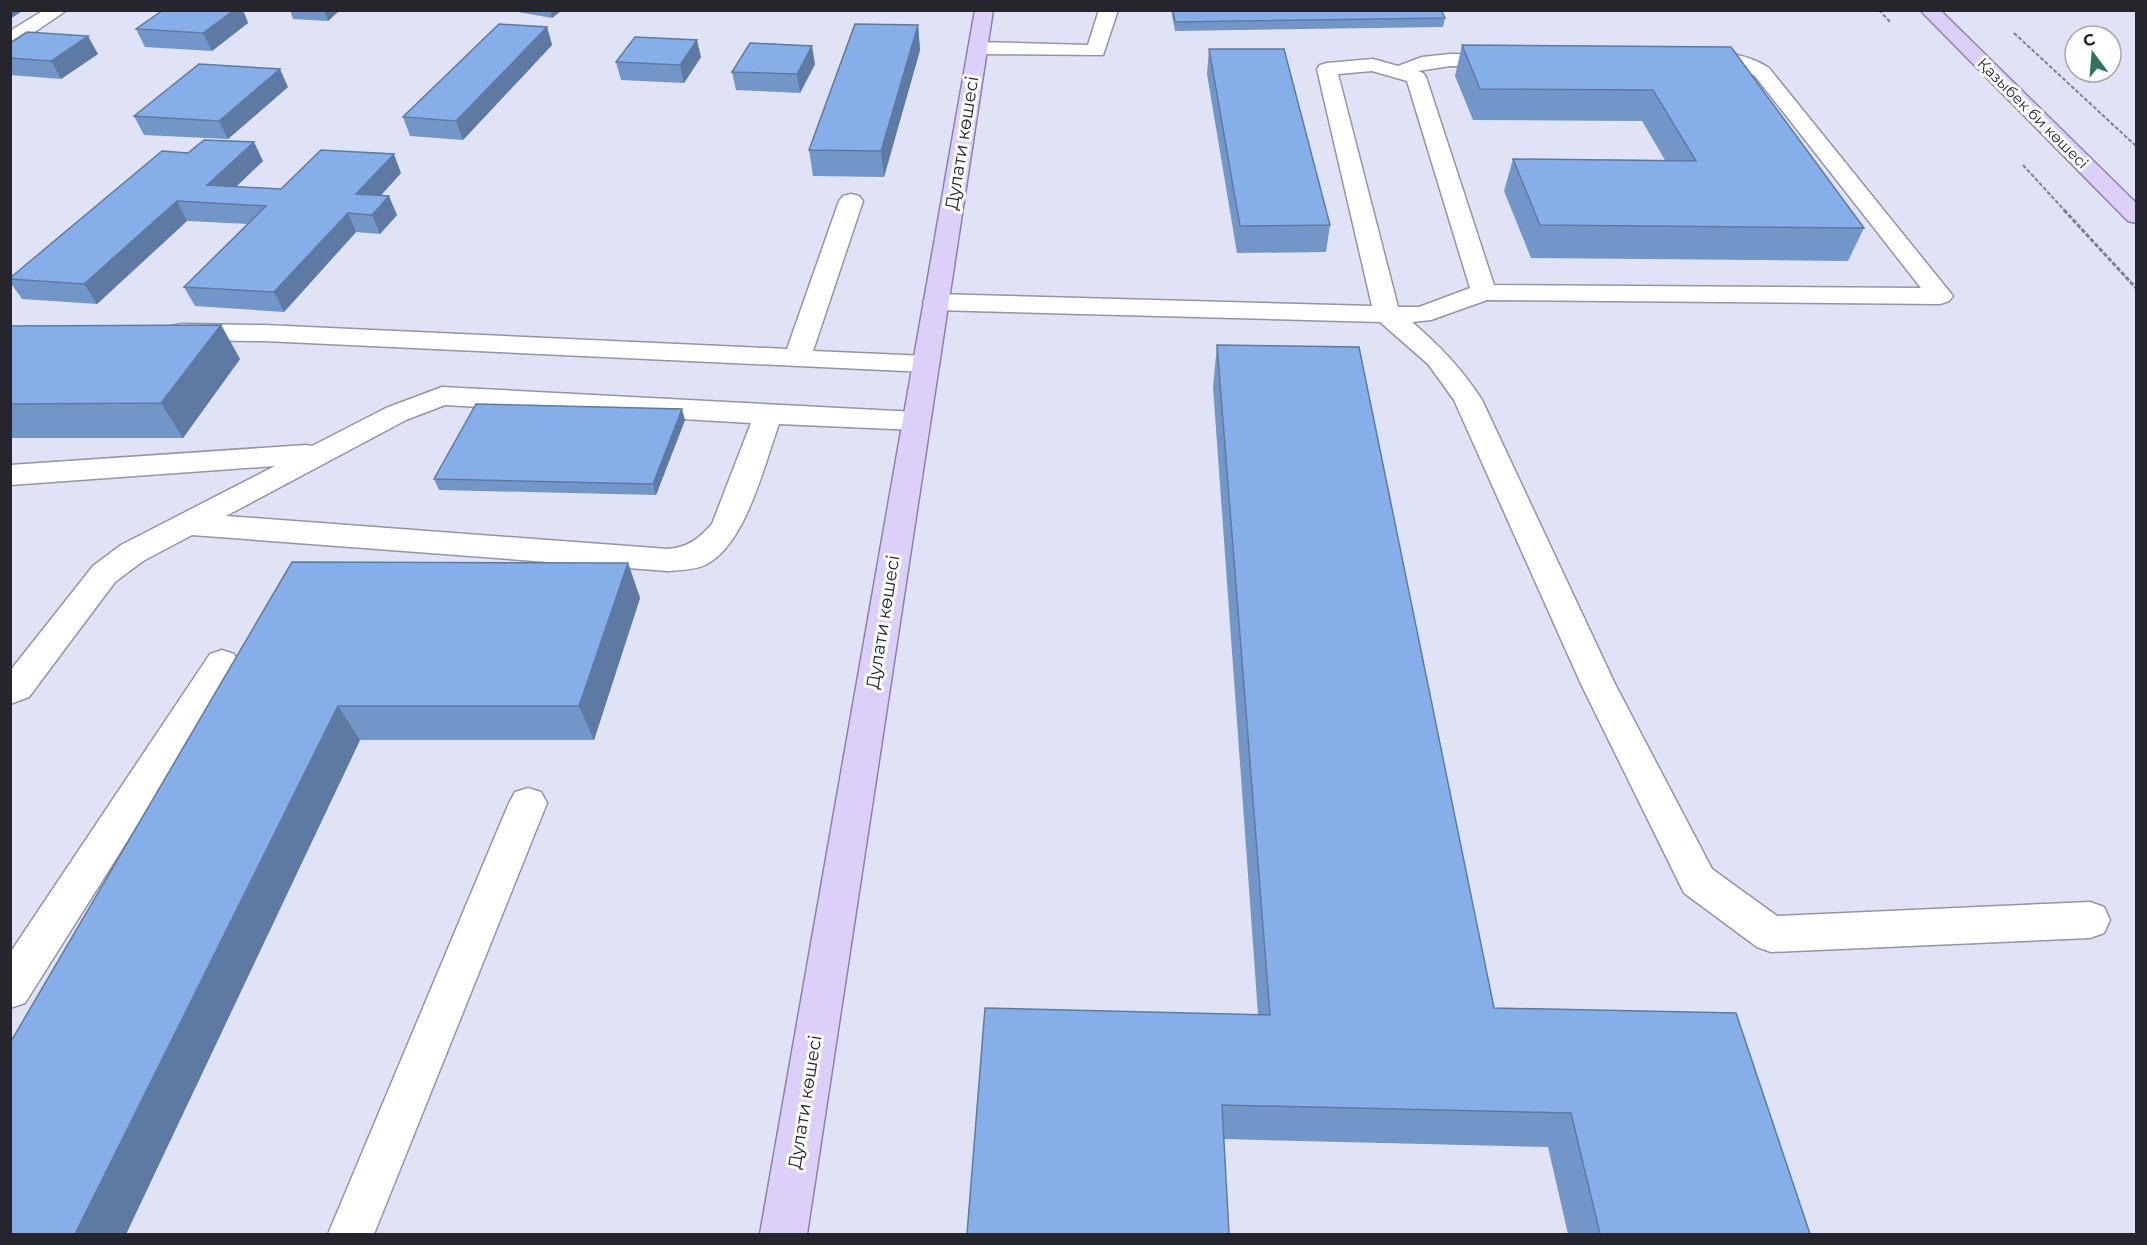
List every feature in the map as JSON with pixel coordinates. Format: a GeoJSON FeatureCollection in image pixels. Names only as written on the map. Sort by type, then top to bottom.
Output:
{"type":"FeatureCollection","features":[{"type":"Feature","properties":{"kind":"main road","name":"Дулати көшесі"},"geometry":{"type":"LineString","coordinates":[[783,1234],[984,10]]}},
{"type":"Feature","properties":{"kind":"main road","name":"Қазыбек би көшесі"},"geometry":{"type":"LineString","coordinates":[[1929,10],[2136,216]]}},
{"type":"Feature","properties":{"kind":"lane"},"geometry":{"type":"LineString","coordinates":[[10,40],[58,10]]}},
{"type":"Feature","properties":{"kind":"lane"},"geometry":{"type":"LineString","coordinates":[[978,48],[1096,51],[1109,10]]}},
{"type":"Feature","properties":{"kind":"lane"},"geometry":{"type":"LineString","coordinates":[[936,302],[1422,315],[1484,292],[1940,296],[1762,72],[1753,65],[1740,60],[1681,60]]}},
{"type":"Feature","properties":{"kind":"lane"},"geometry":{"type":"LineString","coordinates":[[1400,73],[1415,64],[1432,61],[1527,61]]}},
{"type":"Feature","properties":{"kind":"lane"},"geometry":{"type":"LineString","coordinates":[[1484,292],[1416,77],[1373,65],[1327,69],[1388,314],[1437,358],[1455,379],[1468,400],[1598,684],[1698,881],[1771,934],[2090,920]]}},
{"type":"Feature","properties":{"kind":"lane"},"geometry":{"type":"LineString","coordinates":[[797,358],[851,201]]}},
{"type":"Feature","properties":{"kind":"lane"},"geometry":{"type":"LineString","coordinates":[[158,332],[276,333],[926,364]]}},
{"type":"Feature","properties":{"kind":"lane"},"geometry":{"type":"LineString","coordinates":[[10,691],[17,688],[104,574],[132,553],[396,414],[442,396],[768,416],[916,421]]}},
{"type":"Feature","properties":{"kind":"lane"},"geometry":{"type":"LineString","coordinates":[[187,524],[668,560],[694,557],[712,544],[726,528],[768,416]]}},
{"type":"Feature","properties":{"kind":"lane"},"geometry":{"type":"LineString","coordinates":[[10,475],[320,453]]}},
{"type":"Feature","properties":{"kind":"lane"},"geometry":{"type":"LineString","coordinates":[[10,990],[222,663]]}},
{"type":"Feature","properties":{"kind":"lane"},"geometry":{"type":"LineString","coordinates":[[351,1234],[528,803]]}},
{"type":"Feature","properties":{"kind":"path"},"geometry":{"type":"LineString","coordinates":[[2007,27],[2136,146]]}},
{"type":"Feature","properties":{"kind":"building"},"geometry":{"type":"Polygon","coordinates":[[[163,10],[234,10],[203,33],[136,29],[163,10]]]}},
{"type":"Feature","properties":{"kind":"building"},"geometry":{"type":"Polygon","coordinates":[[[1173,10],[1441,10],[1445,18],[1175,22],[1173,10]]]}},
{"type":"Feature","properties":{"kind":"building"},"geometry":{"type":"Polygon","coordinates":[[[499,24],[547,27],[456,121],[403,117],[499,24]]]}},
{"type":"Feature","properties":{"kind":"building"},"geometry":{"type":"Polygon","coordinates":[[[855,24],[918,25],[881,151],[809,150],[855,24]]]}},
{"type":"Feature","properties":{"kind":"building"},"geometry":{"type":"Polygon","coordinates":[[[27,32],[88,36],[51,61],[10,58],[10,43],[27,32]]]}},
{"type":"Feature","properties":{"kind":"building"},"geometry":{"type":"Polygon","coordinates":[[[635,37],[697,40],[680,65],[616,62],[635,37]]]}},
{"type":"Feature","properties":{"kind":"building"},"geometry":{"type":"Polygon","coordinates":[[[750,43],[812,46],[797,74],[732,72],[750,43]]]}},
{"type":"Feature","properties":{"kind":"building"},"geometry":{"type":"Polygon","coordinates":[[[1462,45],[1731,47],[1864,228],[1540,225],[1513,159],[1696,161],[1653,90],[1480,89],[1462,45]]]}},
{"type":"Feature","properties":{"kind":"building"},"geometry":{"type":"Polygon","coordinates":[[[1209,49],[1284,49],[1330,225],[1240,226],[1209,49]]]}},
{"type":"Feature","properties":{"kind":"building"},"geometry":{"type":"Polygon","coordinates":[[[199,64],[280,69],[219,121],[134,116],[199,64]]]}},
{"type":"Feature","properties":{"kind":"building"},"geometry":{"type":"Polygon","coordinates":[[[204,140],[254,142],[207,185],[281,189],[321,150],[394,154],[356,194],[389,196],[372,215],[348,213],[274,292],[184,287],[266,206],[177,201],[84,284],[10,279],[162,151],[188,153],[204,140]]]}},
{"type":"Feature","properties":{"kind":"building"},"geometry":{"type":"Polygon","coordinates":[[[221,325],[161,403],[10,404],[10,326],[221,325]]]}},
{"type":"Feature","properties":{"kind":"building"},"geometry":{"type":"Polygon","coordinates":[[[1217,345],[1359,347],[1494,1008],[1736,1013],[1810,1234],[1600,1234],[1571,1113],[1222,1105],[1229,1234],[967,1234],[985,1008],[1270,1015],[1217,345]]]}},
{"type":"Feature","properties":{"kind":"building"},"geometry":{"type":"Polygon","coordinates":[[[476,404],[682,409],[653,484],[434,479],[476,404]]]}},
{"type":"Feature","properties":{"kind":"building"},"geometry":{"type":"Polygon","coordinates":[[[292,562],[628,563],[579,706],[338,706],[75,1234],[10,1234],[10,1043],[292,562]]]}}]}
